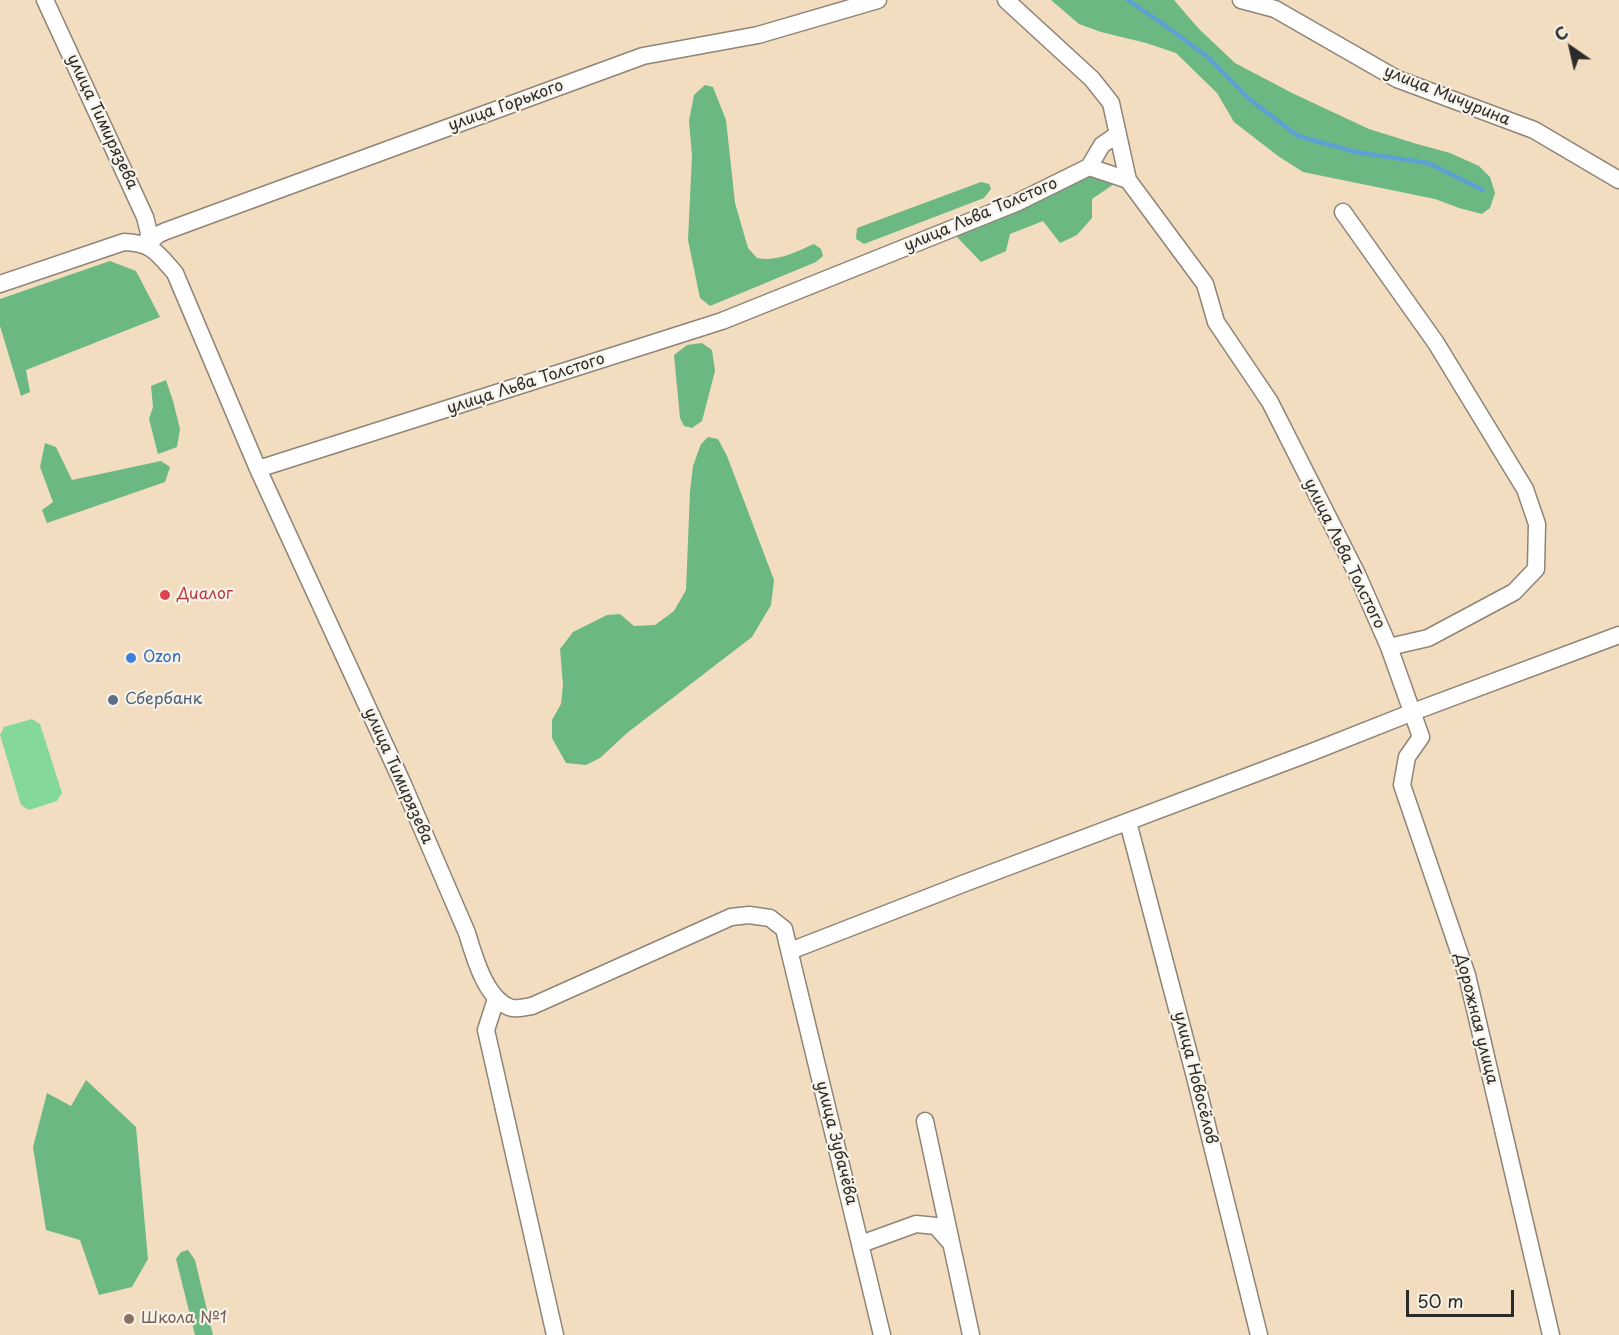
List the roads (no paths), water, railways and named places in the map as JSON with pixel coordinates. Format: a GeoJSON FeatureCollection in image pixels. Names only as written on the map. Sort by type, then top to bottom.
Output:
{"type":"FeatureCollection","features":[{"type":"Feature","properties":{"kind":"street","name":"улица Тимирязева"},"geometry":{"type":"LineString","coordinates":[[45,0],[146,217],[148,233],[144,244],[156,251],[175,273],[258,469],[402,782],[468,933],[473,953],[489,990],[496,999]]}},
{"type":"Feature","properties":{"kind":"street","name":"улица Горького"},"geometry":{"type":"LineString","coordinates":[[0,284],[124,242],[144,244],[166,231],[643,56],[758,35],[878,0]]}},
{"type":"Feature","properties":{"kind":"street"},"geometry":{"type":"LineString","coordinates":[[1006,0],[1092,79],[1111,103],[1128,180]]}},
{"type":"Feature","properties":{"kind":"street","name":"улица Мичурина"},"geometry":{"type":"LineString","coordinates":[[1240,0],[1278,5],[1397,80],[1534,130],[1619,180]]}},
{"type":"Feature","properties":{"kind":"street"},"geometry":{"type":"LineString","coordinates":[[1118,134],[1102,145],[1089,167],[1128,180]]}},
{"type":"Feature","properties":{"kind":"street","name":"улица Льва Толстого"},"geometry":{"type":"LineString","coordinates":[[258,469],[722,321],[1016,203],[1089,167]]}},
{"type":"Feature","properties":{"kind":"street","name":"улица Льва Толстого"},"geometry":{"type":"LineString","coordinates":[[1128,180],[1204,284],[1216,322],[1270,402],[1357,574],[1389,647],[1413,712]]}},
{"type":"Feature","properties":{"kind":"street"},"geometry":{"type":"LineString","coordinates":[[1343,212],[1436,343],[1525,489],[1537,524],[1536,569],[1514,592],[1428,638],[1389,647]]}},
{"type":"Feature","properties":{"kind":"street"},"geometry":{"type":"LineString","coordinates":[[790,951],[1619,635]]}},
{"type":"Feature","properties":{"kind":"street","name":"Дорожная улица"},"geometry":{"type":"LineString","coordinates":[[1413,712],[1421,737],[1407,757],[1402,785],[1467,975],[1551,1335]]}},
{"type":"Feature","properties":{"kind":"street","name":"улица Новосёлов"},"geometry":{"type":"LineString","coordinates":[[1128,822],[1196,1077],[1259,1335]]}},
{"type":"Feature","properties":{"kind":"street","name":"улица Зубачёва"},"geometry":{"type":"LineString","coordinates":[[496,999],[511,1008],[532,1006],[731,917],[749,915],[770,918],[784,929],[882,1335]]}},
{"type":"Feature","properties":{"kind":"street"},"geometry":{"type":"LineString","coordinates":[[496,999],[486,1030],[555,1335]]}},
{"type":"Feature","properties":{"kind":"street"},"geometry":{"type":"LineString","coordinates":[[926,1121],[971,1335]]}},
{"type":"Feature","properties":{"kind":"street"},"geometry":{"type":"LineString","coordinates":[[861,1244],[916,1224],[936,1226],[950,1242]]}},
{"type":"Feature","properties":{"kind":"waterway"},"geometry":{"type":"LineString","coordinates":[[1128,0],[1209,58],[1248,98],[1298,136],[1356,152],[1428,163],[1483,190]]}},
{"type":"Feature","properties":{"kind":"place","name":"Диалог"},"geometry":{"type":"Point","coordinates":[165,595]}},
{"type":"Feature","properties":{"kind":"place","name":"Ozon"},"geometry":{"type":"Point","coordinates":[131,658]}},
{"type":"Feature","properties":{"kind":"place","name":"Сбербанк"},"geometry":{"type":"Point","coordinates":[113,700]}},
{"type":"Feature","properties":{"kind":"place","name":"Школа №1"},"geometry":{"type":"Point","coordinates":[129,1319]}}]}
